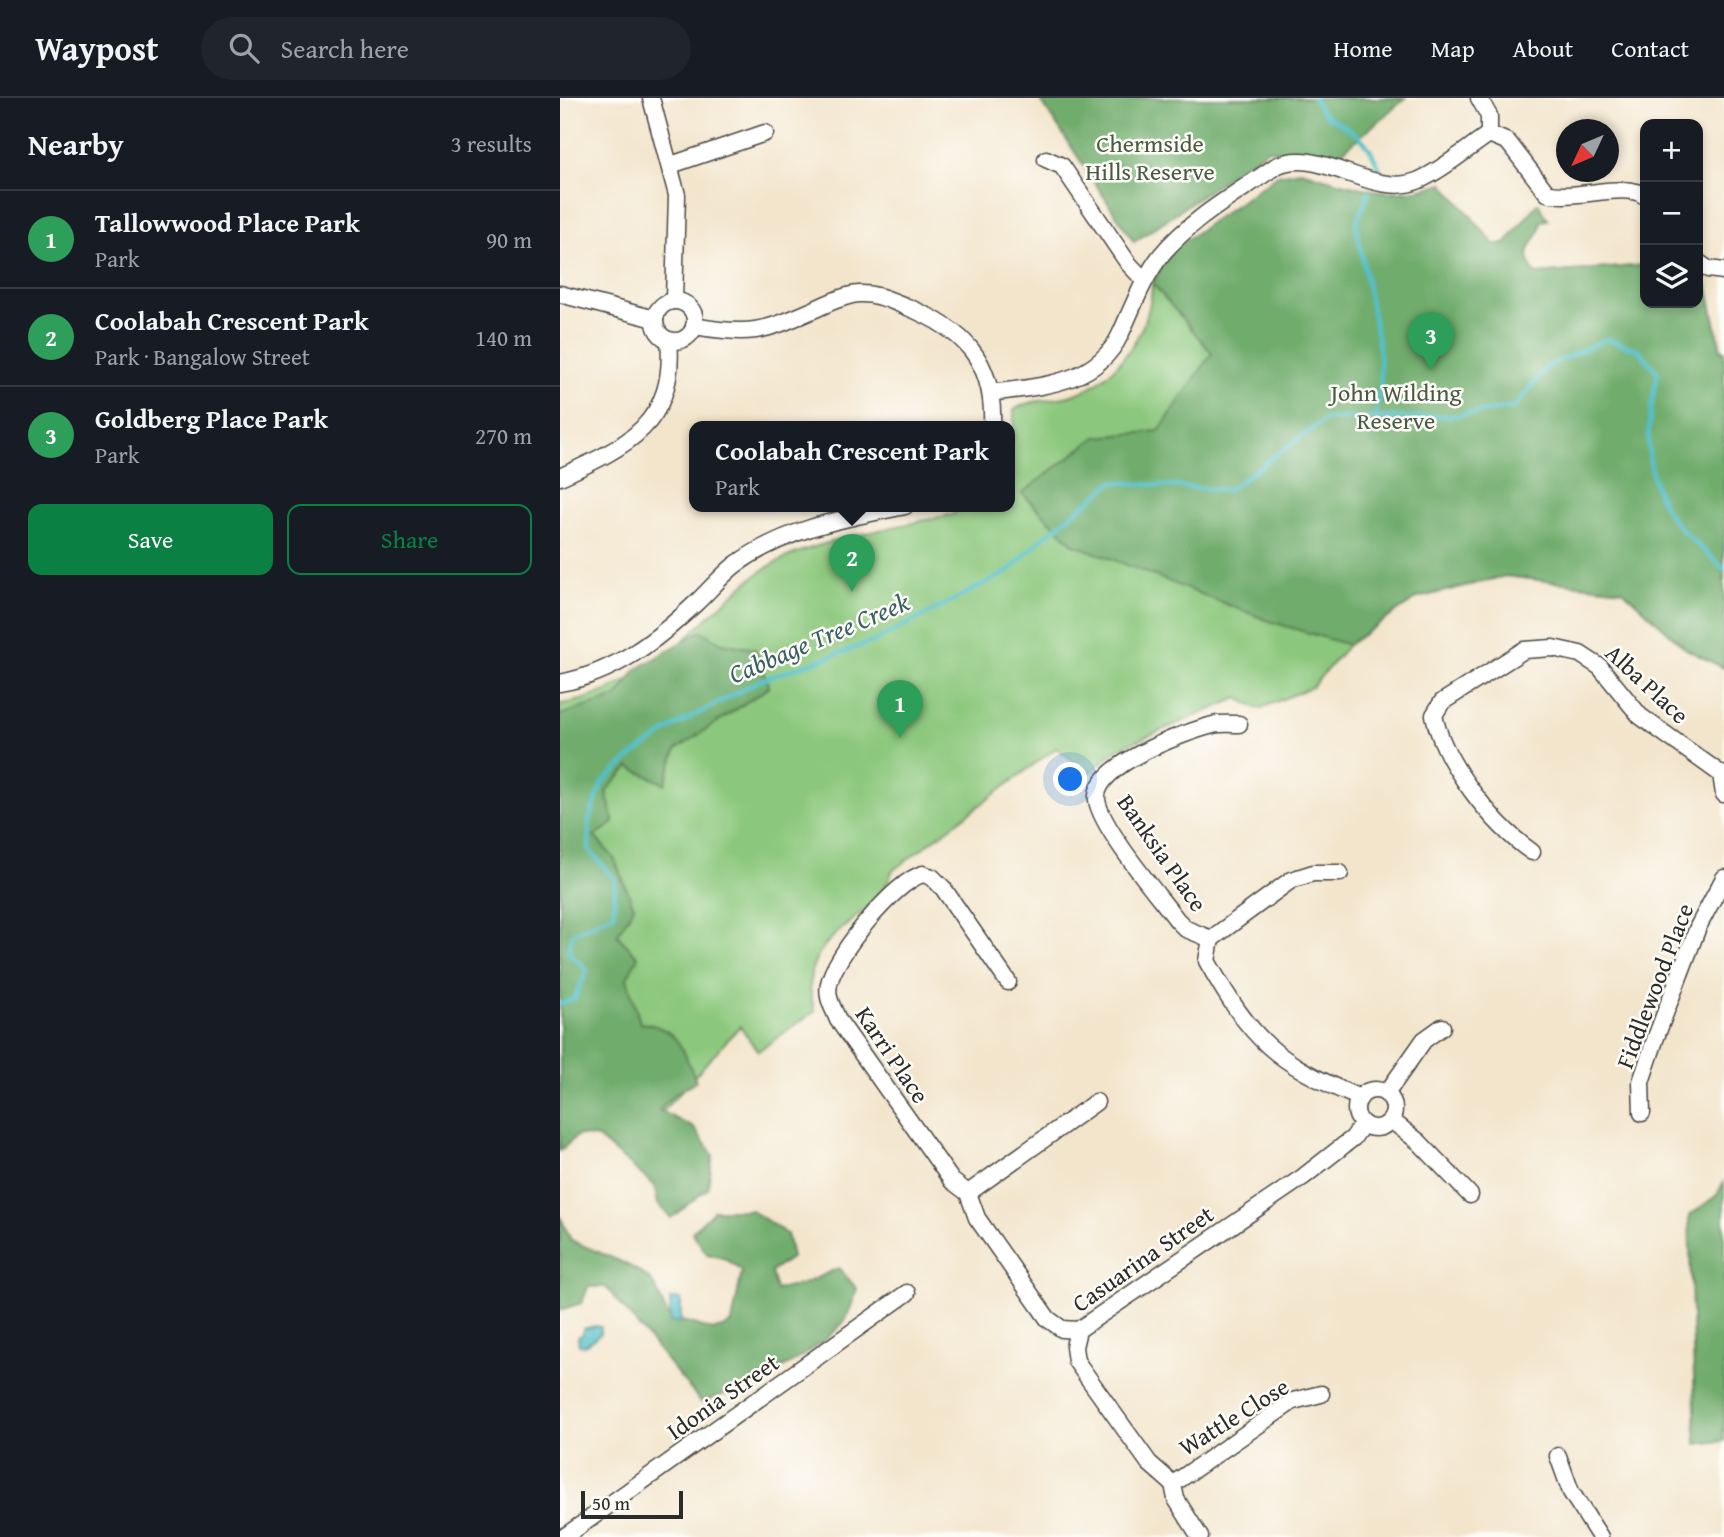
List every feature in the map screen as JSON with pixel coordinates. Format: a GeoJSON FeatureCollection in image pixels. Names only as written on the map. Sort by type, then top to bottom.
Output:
{"type":"FeatureCollection","features":[{"type":"Feature","properties":{"kind":"street"},"geometry":{"type":"LineString","coordinates":[[651,98],[671,165],[678,216],[674,300]]}},
{"type":"Feature","properties":{"kind":"street"},"geometry":{"type":"LineString","coordinates":[[1479,98],[1489,116],[1489,134]]}},
{"type":"Feature","properties":{"kind":"street"},"geometry":{"type":"LineString","coordinates":[[671,165],[765,133]]}},
{"type":"Feature","properties":{"kind":"street"},"geometry":{"type":"LineString","coordinates":[[1489,134],[1508,142],[1547,193],[1569,196],[1630,191],[1640,194]]}},
{"type":"Feature","properties":{"kind":"street"},"geometry":{"type":"LineString","coordinates":[[990,393],[1065,382],[1098,363],[1118,338],[1144,280],[1181,234],[1285,162],[1307,161],[1368,181],[1416,182],[1489,134]]}},
{"type":"Feature","properties":{"kind":"street"},"geometry":{"type":"LineString","coordinates":[[1046,159],[1062,166],[1128,262],[1144,280]]}},
{"type":"Feature","properties":{"kind":"street"},"geometry":{"type":"LineString","coordinates":[[1703,265],[1724,271]]}},
{"type":"Feature","properties":{"kind":"street"},"geometry":{"type":"LineString","coordinates":[[560,294],[655,319]]}},
{"type":"Feature","properties":{"kind":"street"},"geometry":{"type":"LineString","coordinates":[[694,326],[733,333],[755,332],[777,327],[841,298],[858,294],[878,295],[916,310],[960,335],[978,359],[990,393],[992,421]]}},
{"type":"Feature","properties":{"kind":"street"},"geometry":{"type":"LineString","coordinates":[[674,300],[691,308],[694,326],[687,337],[668,340],[658,332],[655,319],[659,308],[674,300]]}},
{"type":"Feature","properties":{"kind":"street"},"geometry":{"type":"LineString","coordinates":[[560,477],[630,442],[644,428],[659,406],[669,364],[668,340]]}},
{"type":"Feature","properties":{"kind":"street"},"geometry":{"type":"LineString","coordinates":[[560,683],[582,679],[648,646],[733,567],[759,550],[814,525],[876,512]]}},
{"type":"Feature","properties":{"kind":"street","name":"Alba Place"},"geometry":{"type":"LineString","coordinates":[[1532,852],[1508,835],[1451,760],[1437,731],[1434,715],[1442,702],[1524,650],[1553,648],[1580,654],[1600,667],[1640,716],[1723,773]]}},
{"type":"Feature","properties":{"kind":"street","name":"Banksia Place"},"geometry":{"type":"LineString","coordinates":[[1239,724],[1215,724],[1137,755],[1106,777],[1099,786],[1097,799],[1112,829],[1177,920],[1186,929],[1211,939],[1207,961],[1256,1037],[1283,1060],[1318,1080],[1360,1098]]}},
{"type":"Feature","properties":{"kind":"street"},"geometry":{"type":"LineString","coordinates":[[1723,773],[1724,794]]}},
{"type":"Feature","properties":{"kind":"street"},"geometry":{"type":"LineString","coordinates":[[1211,939],[1291,880],[1313,873],[1340,873]]}},
{"type":"Feature","properties":{"kind":"street","name":"Karri Place"},"geometry":{"type":"LineString","coordinates":[[1008,982],[943,888],[932,877],[923,874],[905,884],[870,919],[836,963],[829,984],[828,999],[838,1020],[952,1181],[968,1193],[977,1218],[1048,1319],[1062,1329],[1079,1330]]}},
{"type":"Feature","properties":{"kind":"street","name":"Fiddlewood Place"},"geometry":{"type":"LineString","coordinates":[[1642,1113],[1641,1082],[1656,1037],[1698,927],[1724,878]]}},
{"type":"Feature","properties":{"kind":"street"},"geometry":{"type":"LineString","coordinates":[[1386,1094],[1424,1040],[1442,1027]]}},
{"type":"Feature","properties":{"kind":"street"},"geometry":{"type":"LineString","coordinates":[[1372,1090],[1386,1094],[1394,1106],[1391,1120],[1376,1128],[1363,1124],[1356,1111],[1360,1098],[1372,1090]]}},
{"type":"Feature","properties":{"kind":"street"},"geometry":{"type":"LineString","coordinates":[[968,1193],[1096,1102]]}},
{"type":"Feature","properties":{"kind":"street"},"geometry":{"type":"LineString","coordinates":[[1391,1120],[1419,1142],[1470,1195]]}},
{"type":"Feature","properties":{"kind":"street","name":"Casuarina Street"},"geometry":{"type":"LineString","coordinates":[[1200,1537],[1176,1499],[1173,1484],[1149,1463],[1076,1361],[1074,1347],[1079,1330],[1303,1177],[1353,1138],[1363,1124]]}},
{"type":"Feature","properties":{"kind":"street","name":"Idonia Street"},"geometry":{"type":"LineString","coordinates":[[564,1537],[907,1293]]}},
{"type":"Feature","properties":{"kind":"street","name":"Wattle Close"},"geometry":{"type":"LineString","coordinates":[[1173,1484],[1293,1401],[1321,1394]]}},
{"type":"Feature","properties":{"kind":"street"},"geometry":{"type":"LineString","coordinates":[[1558,1456],[1571,1492],[1600,1537]]}},
{"type":"Feature","properties":{"kind":"green space","name":"Chermside Hills Reserve"},"geometry":{"type":"Polygon","coordinates":[[[1039,98],[1406,98],[1330,162],[1268,149],[1134,242],[1039,98]]]}},
{"type":"Feature","properties":{"kind":"green space"},"geometry":{"type":"Polygon","coordinates":[[[1300,171],[1388,192],[1406,192],[1443,183],[1504,277],[1640,265],[1640,308],[1703,308],[1703,281],[1707,285],[1721,350],[1724,351],[1724,668],[1686,649],[1623,590],[1505,576],[1417,598],[1348,645],[1312,687],[1259,709],[1238,698],[1117,749],[1090,773],[1056,748],[892,871],[884,889],[824,946],[814,964],[810,985],[815,1011],[758,1051],[740,1026],[642,1134],[560,1018],[560,704],[594,696],[628,680],[686,638],[753,578],[795,554],[838,540],[955,512],[1015,512],[1014,410],[1027,404],[1072,395],[1103,378],[1117,366],[1138,335],[1150,300],[1152,283],[1300,171]]]}},
{"type":"Feature","properties":{"kind":"green space","name":"John Wilding Reserve"},"geometry":{"type":"Polygon","coordinates":[[[1300,171],[1388,192],[1406,192],[1443,183],[1494,244],[1505,244],[1538,203],[1548,220],[1541,221],[1540,229],[1529,250],[1530,264],[1535,274],[1640,265],[1640,308],[1703,308],[1703,281],[1707,285],[1721,350],[1724,351],[1724,668],[1686,649],[1623,590],[1505,576],[1417,598],[1348,645],[1269,621],[1073,544],[1022,493],[1096,437],[1159,431],[1212,353],[1152,283],[1172,250],[1278,175],[1300,171]]]}},
{"type":"Feature","properties":{"kind":"green space"},"geometry":{"type":"Polygon","coordinates":[[[701,631],[722,643],[755,649],[769,687],[676,750],[665,784],[629,767],[606,791],[614,823],[594,836],[614,858],[634,907],[617,935],[638,957],[627,978],[640,1023],[653,1025],[671,1034],[682,1049],[696,1081],[673,1095],[659,1110],[694,1128],[713,1155],[708,1188],[671,1218],[658,1204],[654,1185],[598,1138],[578,1135],[560,1151],[560,715],[617,697],[637,669],[701,631]]]}},
{"type":"Feature","properties":{"kind":"green space"},"geometry":{"type":"Polygon","coordinates":[[[1724,1181],[1724,1441],[1696,1444],[1689,1216],[1717,1195],[1724,1181]]]}},
{"type":"Feature","properties":{"kind":"green space"},"geometry":{"type":"Polygon","coordinates":[[[714,1210],[751,1210],[787,1234],[792,1257],[771,1272],[776,1290],[803,1284],[839,1268],[857,1289],[845,1321],[812,1350],[739,1389],[701,1402],[606,1287],[588,1287],[582,1303],[560,1310],[560,1216],[571,1240],[622,1262],[650,1280],[674,1322],[715,1329],[732,1323],[742,1271],[726,1259],[707,1254],[692,1232],[714,1210]]]}},
{"type":"Feature","properties":{"kind":"water"},"geometry":{"type":"Polygon","coordinates":[[[670,1299],[681,1299],[681,1322],[670,1322],[670,1299]]]}},
{"type":"Feature","properties":{"kind":"water"},"geometry":{"type":"Polygon","coordinates":[[[601,1327],[600,1334],[584,1346],[579,1345],[578,1337],[583,1334],[583,1329],[601,1327]]]}},
{"type":"Feature","properties":{"kind":"waterway"},"geometry":{"type":"LineString","coordinates":[[1314,98],[1326,116],[1361,138],[1381,172]]}},
{"type":"Feature","properties":{"kind":"waterway"},"geometry":{"type":"LineString","coordinates":[[1369,192],[1356,224],[1379,347],[1381,385],[1375,418]]}},
{"type":"Feature","properties":{"kind":"waterway","name":"Cabbage Tree Creek"},"geometry":{"type":"LineString","coordinates":[[560,1004],[574,999],[587,970],[568,952],[573,933],[614,914],[615,879],[589,850],[589,820],[602,783],[633,755],[673,727],[759,681],[875,641],[1009,571],[1039,541],[1113,482],[1228,490],[1326,419],[1453,416],[1515,407],[1548,366],[1607,339],[1639,350],[1658,373],[1649,426],[1653,478],[1667,511],[1678,526],[1724,569]]}},
{"type":"Feature","properties":{"kind":"place","name":"Goldberg Place Park"},"geometry":{"type":"Point","coordinates":[1431,370]}},
{"type":"Feature","properties":{"kind":"place","name":"Coolabah Crescent Park"},"geometry":{"type":"Point","coordinates":[852,592]}},
{"type":"Feature","properties":{"kind":"place","name":"Tallowwood Place Park"},"geometry":{"type":"Point","coordinates":[900,738]}}]}
